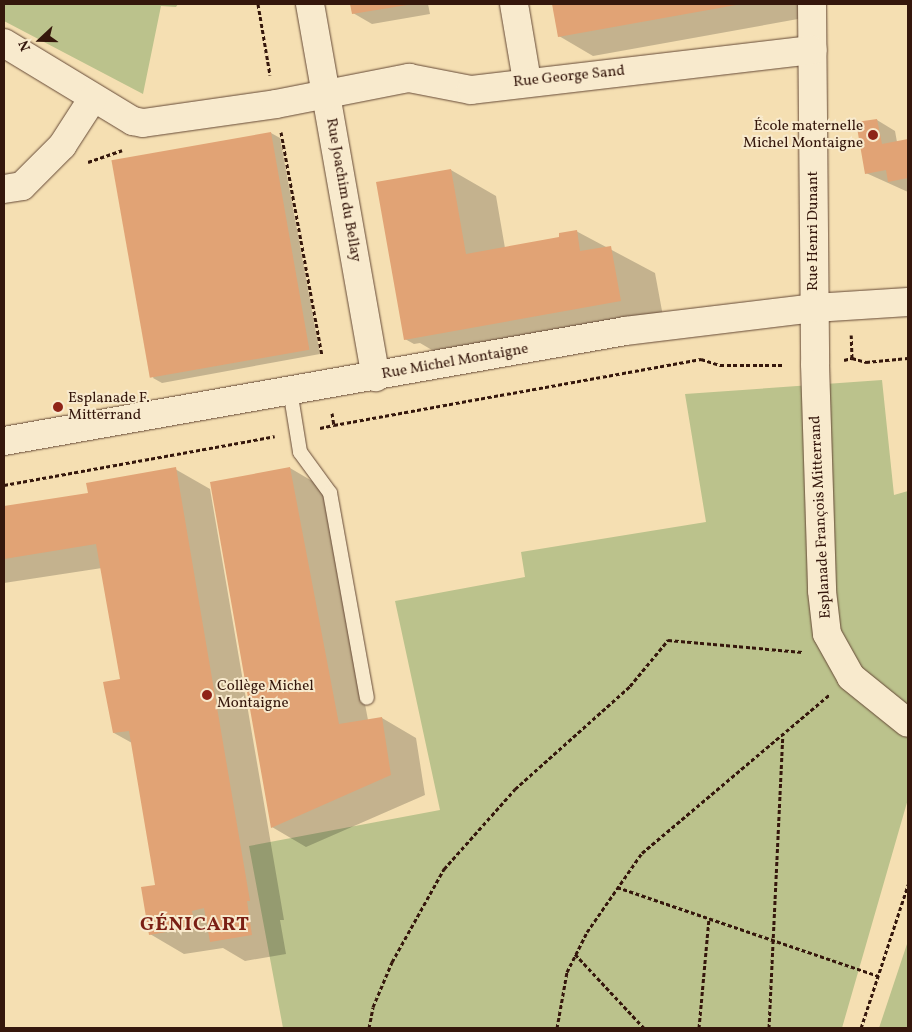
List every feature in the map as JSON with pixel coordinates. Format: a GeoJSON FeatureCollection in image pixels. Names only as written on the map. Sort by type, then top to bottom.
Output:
{"type":"FeatureCollection","features":[{"type":"Feature","properties":{"kind":"street","name":"Rue Joachim du Bellay"},"geometry":{"type":"LineString","coordinates":[[310,4],[376,377]]}},
{"type":"Feature","properties":{"kind":"street"},"geometry":{"type":"LineString","coordinates":[[514,4],[527,81]]}},
{"type":"Feature","properties":{"kind":"street","name":"Rue Henri Dunant"},"geometry":{"type":"LineString","coordinates":[[812,4],[814,308]]}},
{"type":"Feature","properties":{"kind":"street","name":"Rue George Sand"},"geometry":{"type":"LineString","coordinates":[[4,43],[133,121],[143,122],[276,104],[409,78],[471,90],[527,81],[812,50]]}},
{"type":"Feature","properties":{"kind":"street"},"geometry":{"type":"LineString","coordinates":[[4,189],[22,186],[62,146],[93,98]]}},
{"type":"Feature","properties":{"kind":"street","name":"Rue Michel Montaigne"},"geometry":{"type":"LineString","coordinates":[[4,441],[290,390],[376,377],[625,331],[814,308],[908,302]]}},
{"type":"Feature","properties":{"kind":"street","name":"Esplanade François Mitterrand"},"geometry":{"type":"LineString","coordinates":[[814,308],[822,591],[827,634],[844,665],[908,722]]}},
{"type":"Feature","properties":{"kind":"lane"},"geometry":{"type":"LineString","coordinates":[[290,390],[300,452],[330,493],[367,698]]}},
{"type":"Feature","properties":{"kind":"path"},"geometry":{"type":"LineString","coordinates":[[258,4],[276,104]]}},
{"type":"Feature","properties":{"kind":"path"},"geometry":{"type":"LineString","coordinates":[[852,358],[866,362],[908,358]]}},
{"type":"Feature","properties":{"kind":"path"},"geometry":{"type":"LineString","coordinates":[[4,485],[334,426]]}},
{"type":"Feature","properties":{"kind":"path"},"geometry":{"type":"LineString","coordinates":[[369,1028],[373,1007],[392,962],[444,868],[516,789],[630,686],[668,640],[844,665]]}},
{"type":"Feature","properties":{"kind":"path"},"geometry":{"type":"LineString","coordinates":[[558,1028],[567,972],[617,887],[642,853],[783,733],[844,665]]}},
{"type":"Feature","properties":{"kind":"path"},"geometry":{"type":"LineString","coordinates":[[769,1028],[783,733]]}},
{"type":"Feature","properties":{"kind":"path"},"geometry":{"type":"LineString","coordinates":[[861,1028],[908,885]]}},
{"type":"Feature","properties":{"kind":"path"},"geometry":{"type":"LineString","coordinates":[[617,887],[878,976]]}},
{"type":"Feature","properties":{"kind":"path"},"geometry":{"type":"LineString","coordinates":[[699,1028],[709,918]]}},
{"type":"Feature","properties":{"kind":"path"},"geometry":{"type":"LineString","coordinates":[[576,954],[644,1028]]}},
{"type":"Feature","properties":{"kind":"green space"},"geometry":{"type":"Polygon","coordinates":[[[4,4],[178,4],[176,7],[161,6],[143,94],[4,21],[4,4]]]}},
{"type":"Feature","properties":{"kind":"green space"},"geometry":{"type":"Polygon","coordinates":[[[882,380],[894,495],[908,491],[908,799],[842,1028],[283,1028],[249,846],[440,810],[395,601],[525,577],[521,552],[706,522],[685,394],[882,380]]]}},
{"type":"Feature","properties":{"kind":"green space"},"geometry":{"type":"Polygon","coordinates":[[[908,941],[908,1028],[879,1028],[908,941]]]}},
{"type":"Feature","properties":{"kind":"building"},"geometry":{"type":"Polygon","coordinates":[[[350,4],[407,4],[407,5],[352,14],[350,4]]]}},
{"type":"Feature","properties":{"kind":"building"},"geometry":{"type":"Polygon","coordinates":[[[552,4],[736,4],[736,5],[558,37],[552,4]]]}},
{"type":"Feature","properties":{"kind":"building"},"geometry":{"type":"Polygon","coordinates":[[[877,119],[882,144],[908,139],[908,178],[888,182],[886,170],[865,174],[856,122],[877,119]]]}},
{"type":"Feature","properties":{"kind":"building"},"geometry":{"type":"Polygon","coordinates":[[[271,132],[309,350],[150,378],[111,160],[271,132]]]}},
{"type":"Feature","properties":{"kind":"building"},"geometry":{"type":"Polygon","coordinates":[[[451,169],[466,254],[559,237],[559,233],[577,230],[580,251],[611,246],[621,301],[404,340],[376,182],[451,169]]]}},
{"type":"Feature","properties":{"kind":"building"},"geometry":{"type":"Polygon","coordinates":[[[176,467],[250,901],[247,901],[252,935],[210,942],[204,908],[192,911],[195,927],[149,935],[141,887],[155,885],[129,731],[113,733],[103,682],[120,679],[96,544],[4,559],[4,506],[88,493],[86,483],[176,467]]]}},
{"type":"Feature","properties":{"kind":"building"},"geometry":{"type":"Polygon","coordinates":[[[290,467],[339,724],[382,717],[391,775],[271,828],[210,482],[290,467]]]}},
{"type":"Feature","properties":{"kind":"place","name":"École maternelle Michel Montaigne"},"geometry":{"type":"Point","coordinates":[873,135]}},
{"type":"Feature","properties":{"kind":"place","name":"Esplanade F. Mitterrand"},"geometry":{"type":"Point","coordinates":[58,407]}},
{"type":"Feature","properties":{"kind":"place","name":"Collège Michel Montaigne"},"geometry":{"type":"Point","coordinates":[207,695]}},
{"type":"Feature","properties":{"kind":"district","name":"GÉNICART"},"geometry":{"type":"Point","coordinates":[195,925]}}]}
